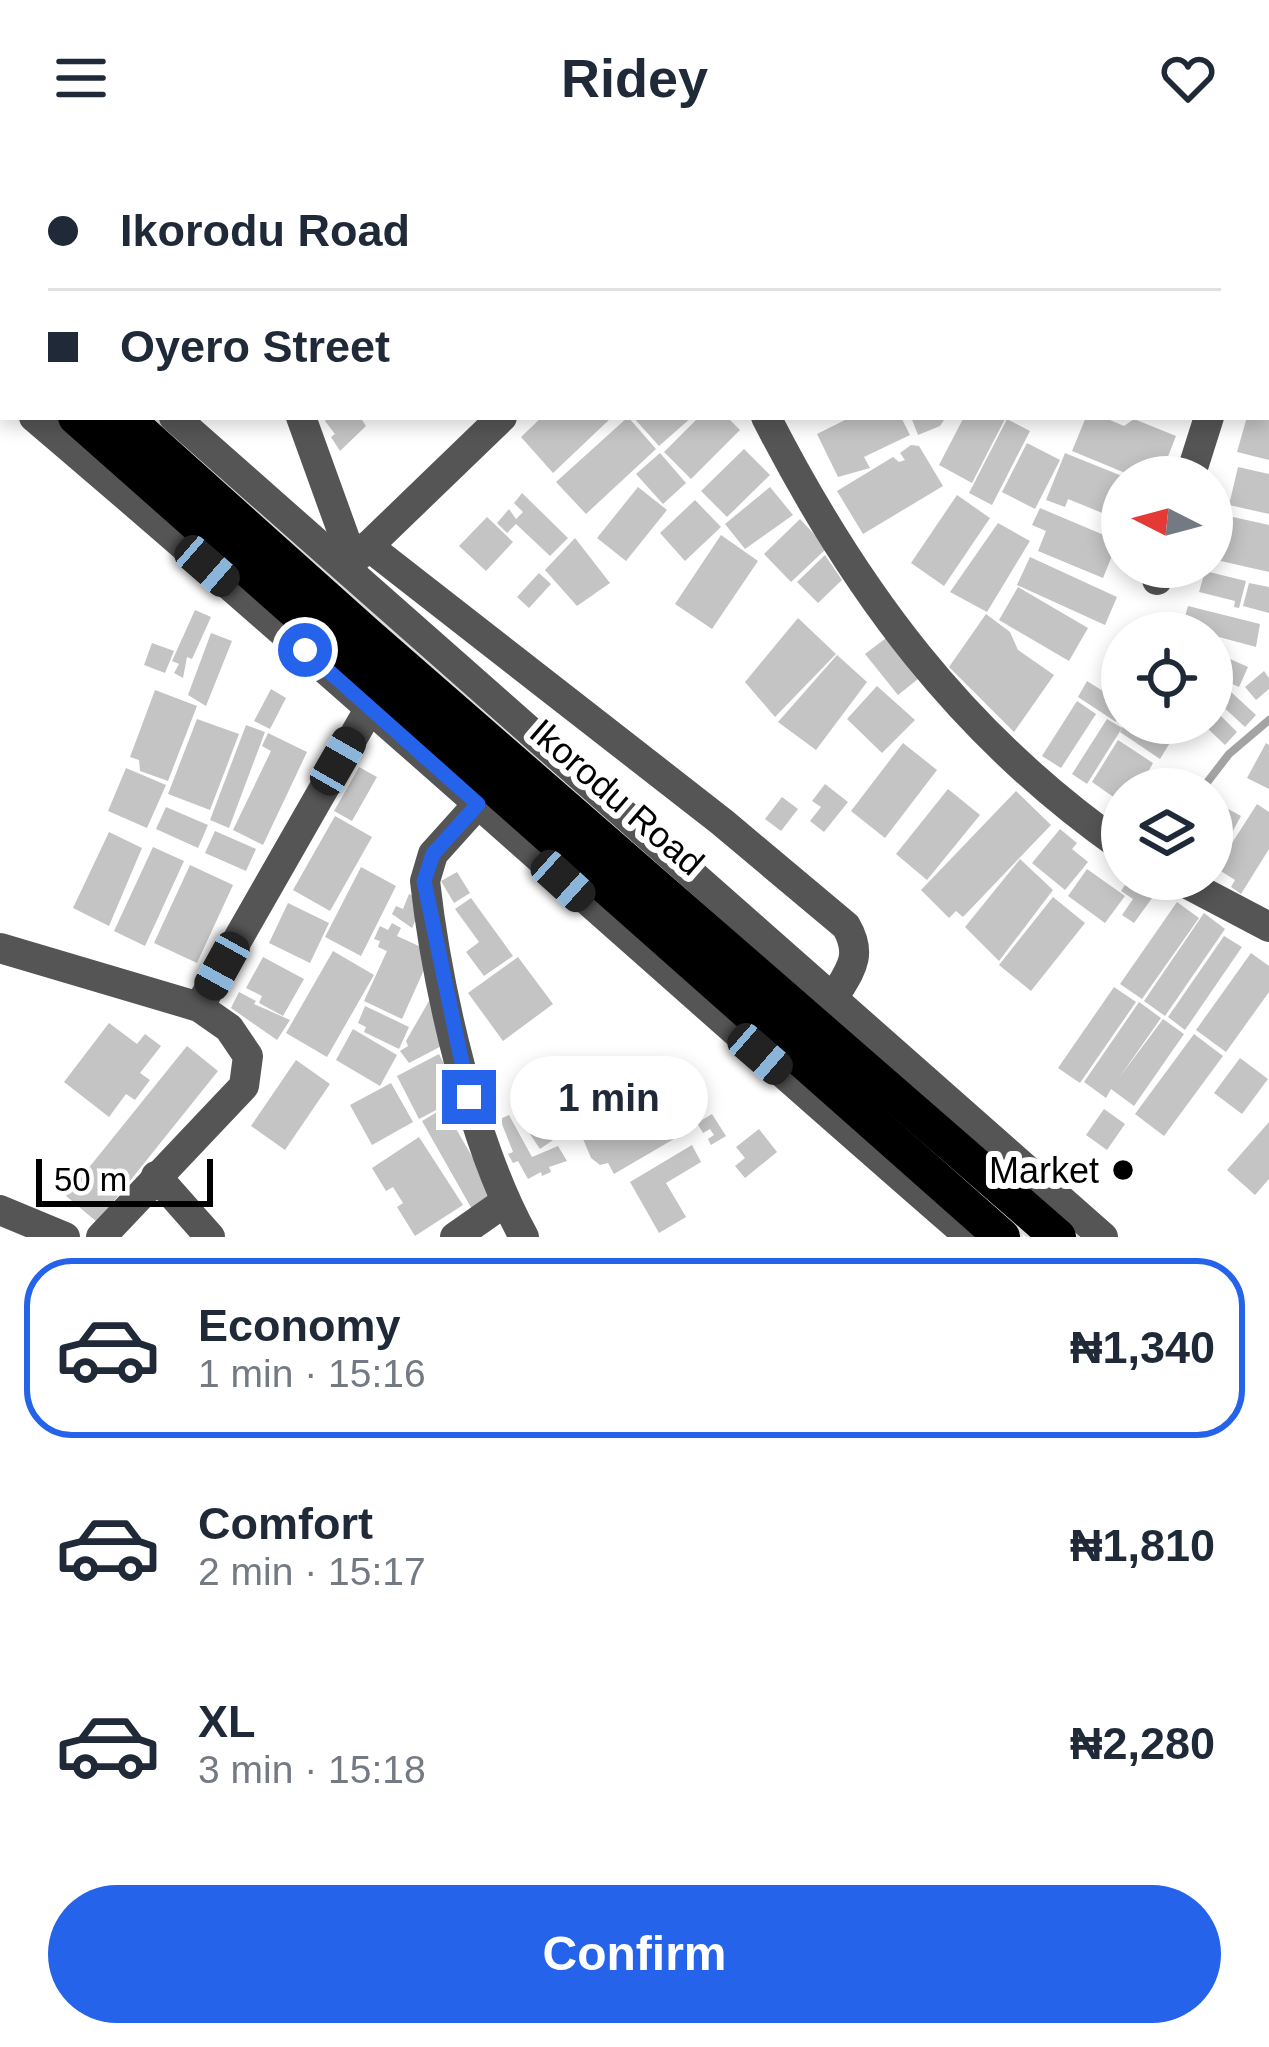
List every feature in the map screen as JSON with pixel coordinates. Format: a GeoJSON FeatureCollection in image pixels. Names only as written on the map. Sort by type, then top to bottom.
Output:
{"type":"FeatureCollection","features":[{"type":"Feature","properties":{"kind":"highway","name":"Ikorodu Road"},"geometry":{"type":"LineString","coordinates":[[79,420],[1002,1237]]}},
{"type":"Feature","properties":{"kind":"highway","name":"Ikorodu Road"},"geometry":{"type":"LineString","coordinates":[[127,420],[1058,1237]]}},
{"type":"Feature","properties":{"kind":"street"},"geometry":{"type":"LineString","coordinates":[[37,420],[370,706],[970,1237]]}},
{"type":"Feature","properties":{"kind":"street"},"geometry":{"type":"LineString","coordinates":[[161,420],[1083,1237]]}},
{"type":"Feature","properties":{"kind":"street","name":"Ikorodu Road"},"geometry":{"type":"LineString","coordinates":[[178,420],[355,560],[833,999],[1103,1237]]}},
{"type":"Feature","properties":{"kind":"street"},"geometry":{"type":"LineString","coordinates":[[302,420],[355,560],[722,822],[846,926],[856,942],[854,962],[833,999]]}},
{"type":"Feature","properties":{"kind":"street"},"geometry":{"type":"LineString","coordinates":[[355,560],[499,420]]}},
{"type":"Feature","properties":{"kind":"street"},"geometry":{"type":"LineString","coordinates":[[768,420],[792,468],[892,628],[1023,772],[1101,831]]}},
{"type":"Feature","properties":{"kind":"street"},"geometry":{"type":"LineString","coordinates":[[1197,456],[1208,420]]}},
{"type":"Feature","properties":{"kind":"street"},"geometry":{"type":"LineString","coordinates":[[199,1007],[370,706]]}},
{"type":"Feature","properties":{"kind":"street"},"geometry":{"type":"LineString","coordinates":[[478,804],[433,854],[424,881],[469,1097],[505,1202],[524,1237]]}},
{"type":"Feature","properties":{"kind":"street"},"geometry":{"type":"LineString","coordinates":[[1218,900],[1269,927]]}},
{"type":"Feature","properties":{"kind":"street"},"geometry":{"type":"LineString","coordinates":[[0,948],[199,1007],[229,1028],[248,1056],[244,1086],[101,1237]]}},
{"type":"Feature","properties":{"kind":"street"},"geometry":{"type":"LineString","coordinates":[[156,1176],[210,1237]]}},
{"type":"Feature","properties":{"kind":"street"},"geometry":{"type":"LineString","coordinates":[[455,1237],[505,1202]]}},
{"type":"Feature","properties":{"kind":"street"},"geometry":{"type":"LineString","coordinates":[[0,1210],[64,1237]]}},
{"type":"Feature","properties":{"kind":"building"},"geometry":{"type":"Polygon","coordinates":[[[362,420],[366,426],[340,451],[325,421],[362,420]]]}},
{"type":"Feature","properties":{"kind":"building"},"geometry":{"type":"Polygon","coordinates":[[[539,420],[609,420],[553,473],[521,437],[539,420]]]}},
{"type":"Feature","properties":{"kind":"building"},"geometry":{"type":"Polygon","coordinates":[[[625,420],[631,420],[656,449],[586,514],[556,482],[625,420]]]}},
{"type":"Feature","properties":{"kind":"building"},"geometry":{"type":"Polygon","coordinates":[[[636,420],[689,420],[659,446],[636,420]]]}},
{"type":"Feature","properties":{"kind":"building"},"geometry":{"type":"Polygon","coordinates":[[[696,420],[730,420],[740,430],[691,479],[664,452],[696,420]]]}},
{"type":"Feature","properties":{"kind":"building"},"geometry":{"type":"Polygon","coordinates":[[[845,420],[902,420],[910,435],[864,457],[870,468],[838,477],[817,434],[845,420]]]}},
{"type":"Feature","properties":{"kind":"building"},"geometry":{"type":"Polygon","coordinates":[[[912,420],[944,420],[940,426],[918,435],[912,420]]]}},
{"type":"Feature","properties":{"kind":"building"},"geometry":{"type":"Polygon","coordinates":[[[962,420],[1004,420],[972,483],[939,465],[962,420]]]}},
{"type":"Feature","properties":{"kind":"building"},"geometry":{"type":"Polygon","coordinates":[[[1006,420],[1030,431],[992,505],[969,493],[1006,420]]]}},
{"type":"Feature","properties":{"kind":"building"},"geometry":{"type":"Polygon","coordinates":[[[1085,420],[1110,420],[1124,426],[1136,420],[1176,436],[1168,456],[1101,456],[1101,463],[1072,451],[1085,420]]]}},
{"type":"Feature","properties":{"kind":"building"},"geometry":{"type":"Polygon","coordinates":[[[1246,420],[1269,420],[1269,460],[1237,452],[1246,420]]]}},
{"type":"Feature","properties":{"kind":"building"},"geometry":{"type":"Polygon","coordinates":[[[1027,443],[1060,460],[1035,509],[1002,492],[1027,443]]]}},
{"type":"Feature","properties":{"kind":"building"},"geometry":{"type":"Polygon","coordinates":[[[911,445],[919,446],[943,486],[863,534],[837,491],[893,457],[905,460],[900,453],[911,445]]]}},
{"type":"Feature","properties":{"kind":"building"},"geometry":{"type":"Polygon","coordinates":[[[744,449],[770,475],[727,517],[701,491],[744,449]]]}},
{"type":"Feature","properties":{"kind":"building"},"geometry":{"type":"Polygon","coordinates":[[[660,453],[686,483],[663,504],[636,474],[660,453]]]}},
{"type":"Feature","properties":{"kind":"building"},"geometry":{"type":"Polygon","coordinates":[[[1065,453],[1101,468],[1101,512],[1068,499],[1065,507],[1046,500],[1065,453]]]}},
{"type":"Feature","properties":{"kind":"building"},"geometry":{"type":"Polygon","coordinates":[[[1238,467],[1269,474],[1269,514],[1233,506],[1238,467]]]}},
{"type":"Feature","properties":{"kind":"building"},"geometry":{"type":"Polygon","coordinates":[[[638,487],[667,510],[626,561],[597,538],[638,487]]]}},
{"type":"Feature","properties":{"kind":"building"},"geometry":{"type":"Polygon","coordinates":[[[770,487],[793,515],[745,549],[725,524],[770,487]]]}},
{"type":"Feature","properties":{"kind":"building"},"geometry":{"type":"Polygon","coordinates":[[[522,493],[568,538],[550,556],[516,524],[507,533],[497,523],[509,509],[516,519],[523,512],[514,503],[522,493]]]}},
{"type":"Feature","properties":{"kind":"building"},"geometry":{"type":"Polygon","coordinates":[[[957,495],[990,518],[944,586],[911,563],[957,495]]]}},
{"type":"Feature","properties":{"kind":"building"},"geometry":{"type":"Polygon","coordinates":[[[695,500],[721,527],[685,561],[660,533],[695,500]]]}},
{"type":"Feature","properties":{"kind":"building"},"geometry":{"type":"Polygon","coordinates":[[[1040,508],[1101,534],[1101,577],[1038,551],[1046,531],[1032,525],[1040,508]]]}},
{"type":"Feature","properties":{"kind":"building"},"geometry":{"type":"Polygon","coordinates":[[[487,517],[513,542],[486,571],[459,546],[487,517]]]}},
{"type":"Feature","properties":{"kind":"building"},"geometry":{"type":"Polygon","coordinates":[[[1233,517],[1269,525],[1269,572],[1233,564],[1233,517]]]}},
{"type":"Feature","properties":{"kind":"building"},"geometry":{"type":"Polygon","coordinates":[[[800,519],[827,548],[791,582],[764,554],[800,519]]]}},
{"type":"Feature","properties":{"kind":"building"},"geometry":{"type":"Polygon","coordinates":[[[998,523],[1030,541],[987,612],[950,592],[998,523]]]}},
{"type":"Feature","properties":{"kind":"building"},"geometry":{"type":"Polygon","coordinates":[[[721,535],[758,561],[712,629],[675,604],[721,535]]]}},
{"type":"Feature","properties":{"kind":"building"},"geometry":{"type":"Polygon","coordinates":[[[575,538],[610,583],[577,606],[545,570],[575,538]]]}},
{"type":"Feature","properties":{"kind":"building"},"geometry":{"type":"Polygon","coordinates":[[[825,555],[842,580],[818,603],[797,582],[825,555]]]}},
{"type":"Feature","properties":{"kind":"building"},"geometry":{"type":"Polygon","coordinates":[[[1030,557],[1117,597],[1111,612],[1101,612],[1101,623],[1017,585],[1030,557]]]}},
{"type":"Feature","properties":{"kind":"building"},"geometry":{"type":"Polygon","coordinates":[[[539,573],[551,584],[529,608],[517,597],[539,573]]]}},
{"type":"Feature","properties":{"kind":"building"},"geometry":{"type":"Polygon","coordinates":[[[1233,578],[1246,581],[1239,608],[1234,607],[1235,601],[1199,592],[1200,588],[1233,588],[1233,578]]]}},
{"type":"Feature","properties":{"kind":"building"},"geometry":{"type":"Polygon","coordinates":[[[1249,583],[1269,587],[1269,613],[1243,606],[1249,583]]]}},
{"type":"Feature","properties":{"kind":"building"},"geometry":{"type":"Polygon","coordinates":[[[1018,587],[1088,628],[1069,661],[999,620],[1018,587]]]}},
{"type":"Feature","properties":{"kind":"building"},"geometry":{"type":"Polygon","coordinates":[[[195,610],[211,617],[192,659],[187,657],[183,678],[174,673],[179,664],[172,661],[195,610]]]}},
{"type":"Feature","properties":{"kind":"building"},"geometry":{"type":"Polygon","coordinates":[[[986,614],[1010,632],[1018,650],[1054,675],[1014,732],[949,667],[986,614]]]}},
{"type":"Feature","properties":{"kind":"building"},"geometry":{"type":"Polygon","coordinates":[[[1233,617],[1260,624],[1256,647],[1233,641],[1233,617]]]}},
{"type":"Feature","properties":{"kind":"building"},"geometry":{"type":"Polygon","coordinates":[[[798,618],[836,654],[775,717],[745,682],[798,618]]]}},
{"type":"Feature","properties":{"kind":"building"},"geometry":{"type":"Polygon","coordinates":[[[211,633],[232,641],[206,706],[188,695],[211,633]]]}},
{"type":"Feature","properties":{"kind":"building"},"geometry":{"type":"Polygon","coordinates":[[[886,638],[918,679],[898,695],[865,654],[886,638]]]}},
{"type":"Feature","properties":{"kind":"building"},"geometry":{"type":"Polygon","coordinates":[[[152,643],[174,651],[165,673],[144,665],[152,643]]]}},
{"type":"Feature","properties":{"kind":"building"},"geometry":{"type":"Polygon","coordinates":[[[837,655],[867,682],[816,750],[778,722],[837,655]]]}},
{"type":"Feature","properties":{"kind":"building"},"geometry":{"type":"Polygon","coordinates":[[[1233,660],[1248,667],[1239,687],[1233,684],[1233,660]]]}},
{"type":"Feature","properties":{"kind":"building"},"geometry":{"type":"Polygon","coordinates":[[[1264,671],[1269,689],[1256,700],[1245,687],[1264,671]]]}},
{"type":"Feature","properties":{"kind":"building"},"geometry":{"type":"Polygon","coordinates":[[[1087,681],[1101,690],[1101,712],[1078,697],[1087,681]]]}},
{"type":"Feature","properties":{"kind":"building"},"geometry":{"type":"Polygon","coordinates":[[[877,686],[915,720],[882,753],[847,719],[877,686]]]}},
{"type":"Feature","properties":{"kind":"building"},"geometry":{"type":"Polygon","coordinates":[[[271,689],[286,698],[270,729],[254,721],[271,689]]]}},
{"type":"Feature","properties":{"kind":"building"},"geometry":{"type":"Polygon","coordinates":[[[155,690],[197,706],[168,781],[140,771],[139,760],[130,757],[155,690]]]}},
{"type":"Feature","properties":{"kind":"building"},"geometry":{"type":"Polygon","coordinates":[[[1233,694],[1256,715],[1245,727],[1233,716],[1233,694]]]}},
{"type":"Feature","properties":{"kind":"building"},"geometry":{"type":"Polygon","coordinates":[[[1077,701],[1096,714],[1061,768],[1042,756],[1077,701]]]}},
{"type":"Feature","properties":{"kind":"building"},"geometry":{"type":"Polygon","coordinates":[[[197,719],[239,734],[210,810],[168,794],[197,719]]]}},
{"type":"Feature","properties":{"kind":"building"},"geometry":{"type":"Polygon","coordinates":[[[246,725],[265,732],[229,828],[210,820],[246,725]]]}},
{"type":"Feature","properties":{"kind":"building"},"geometry":{"type":"Polygon","coordinates":[[[1101,728],[1101,744],[1112,744],[1087,784],[1072,774],[1101,728]]]}},
{"type":"Feature","properties":{"kind":"building"},"geometry":{"type":"Polygon","coordinates":[[[268,733],[307,752],[263,845],[233,830],[271,751],[262,746],[268,733]]]}},
{"type":"Feature","properties":{"kind":"building"},"geometry":{"type":"Polygon","coordinates":[[[903,743],[937,770],[885,838],[851,811],[903,743]]]}},
{"type":"Feature","properties":{"kind":"building"},"geometry":{"type":"Polygon","coordinates":[[[1266,743],[1269,745],[1269,789],[1247,778],[1266,743]]]}},
{"type":"Feature","properties":{"kind":"building"},"geometry":{"type":"Polygon","coordinates":[[[1116,744],[1124,744],[1153,763],[1150,768],[1101,768],[1101,788],[1092,782],[1116,744]]]}},
{"type":"Feature","properties":{"kind":"building"},"geometry":{"type":"Polygon","coordinates":[[[1138,744],[1169,744],[1160,759],[1138,744]]]}},
{"type":"Feature","properties":{"kind":"building"},"geometry":{"type":"Polygon","coordinates":[[[359,767],[377,777],[352,821],[334,811],[359,767]]]}},
{"type":"Feature","properties":{"kind":"building"},"geometry":{"type":"Polygon","coordinates":[[[126,768],[166,785],[147,828],[108,811],[126,768]]]}},
{"type":"Feature","properties":{"kind":"building"},"geometry":{"type":"Polygon","coordinates":[[[825,784],[848,802],[824,832],[810,821],[821,807],[812,801],[825,784]]]}},
{"type":"Feature","properties":{"kind":"building"},"geometry":{"type":"Polygon","coordinates":[[[948,789],[980,815],[927,880],[896,854],[948,789]]]}},
{"type":"Feature","properties":{"kind":"building"},"geometry":{"type":"Polygon","coordinates":[[[1016,791],[1051,825],[963,917],[956,911],[949,918],[921,890],[1016,791]]]}},
{"type":"Feature","properties":{"kind":"building"},"geometry":{"type":"Polygon","coordinates":[[[782,797],[798,809],[781,831],[765,819],[782,797]]]}},
{"type":"Feature","properties":{"kind":"building"},"geometry":{"type":"Polygon","coordinates":[[[1257,804],[1269,812],[1269,849],[1241,894],[1233,888],[1233,841],[1257,804]]]}},
{"type":"Feature","properties":{"kind":"building"},"geometry":{"type":"Polygon","coordinates":[[[166,807],[208,825],[198,848],[156,829],[166,807]]]}},
{"type":"Feature","properties":{"kind":"building"},"geometry":{"type":"Polygon","coordinates":[[[335,816],[372,837],[330,911],[293,890],[335,816]]]}},
{"type":"Feature","properties":{"kind":"building"},"geometry":{"type":"Polygon","coordinates":[[[1060,829],[1077,843],[1072,849],[1088,862],[1065,890],[1032,863],[1060,829]]]}},
{"type":"Feature","properties":{"kind":"building"},"geometry":{"type":"Polygon","coordinates":[[[215,831],[256,849],[246,871],[205,853],[215,831]]]}},
{"type":"Feature","properties":{"kind":"building"},"geometry":{"type":"Polygon","coordinates":[[[109,832],[142,848],[109,926],[73,908],[109,832]]]}},
{"type":"Feature","properties":{"kind":"building"},"geometry":{"type":"Polygon","coordinates":[[[153,847],[184,861],[145,946],[114,931],[153,847]]]}},
{"type":"Feature","properties":{"kind":"building"},"geometry":{"type":"Polygon","coordinates":[[[1020,859],[1053,890],[999,961],[965,927],[1020,859]]]}},
{"type":"Feature","properties":{"kind":"building"},"geometry":{"type":"Polygon","coordinates":[[[190,865],[233,885],[197,963],[154,943],[190,865]]]}},
{"type":"Feature","properties":{"kind":"building"},"geometry":{"type":"Polygon","coordinates":[[[361,867],[396,886],[361,956],[325,937],[361,867]]]}},
{"type":"Feature","properties":{"kind":"building"},"geometry":{"type":"Polygon","coordinates":[[[1087,869],[1101,879],[1101,900],[1122,900],[1105,923],[1068,896],[1087,869]]]}},
{"type":"Feature","properties":{"kind":"building"},"geometry":{"type":"Polygon","coordinates":[[[457,872],[470,893],[454,903],[441,881],[457,872]]]}},
{"type":"Feature","properties":{"kind":"building"},"geometry":{"type":"Polygon","coordinates":[[[409,894],[424,901],[412,928],[392,914],[396,906],[403,909],[409,894]]]}},
{"type":"Feature","properties":{"kind":"building"},"geometry":{"type":"Polygon","coordinates":[[[1053,897],[1085,923],[1031,991],[999,965],[1053,897]]]}},
{"type":"Feature","properties":{"kind":"building"},"geometry":{"type":"Polygon","coordinates":[[[471,898],[513,956],[484,976],[466,952],[479,942],[455,909],[471,898]]]}},
{"type":"Feature","properties":{"kind":"building"},"geometry":{"type":"Polygon","coordinates":[[[1132,900],[1151,900],[1134,923],[1122,915],[1132,900]]]}},
{"type":"Feature","properties":{"kind":"building"},"geometry":{"type":"Polygon","coordinates":[[[1177,902],[1199,918],[1142,999],[1120,984],[1177,902]]]}},
{"type":"Feature","properties":{"kind":"building"},"geometry":{"type":"Polygon","coordinates":[[[288,903],[329,923],[310,963],[269,943],[288,903]]]}},
{"type":"Feature","properties":{"kind":"building"},"geometry":{"type":"Polygon","coordinates":[[[1204,913],[1225,929],[1165,1016],[1144,1001],[1204,913]]]}},
{"type":"Feature","properties":{"kind":"building"},"geometry":{"type":"Polygon","coordinates":[[[392,923],[401,928],[397,936],[432,952],[402,1019],[364,1001],[387,951],[374,939],[380,926],[388,930],[392,923]]]}},
{"type":"Feature","properties":{"kind":"building"},"geometry":{"type":"Polygon","coordinates":[[[1224,936],[1242,947],[1185,1030],[1168,1017],[1224,936]]]}},
{"type":"Feature","properties":{"kind":"building"},"geometry":{"type":"Polygon","coordinates":[[[333,951],[374,975],[327,1057],[286,1033],[333,951]]]}},
{"type":"Feature","properties":{"kind":"building"},"geometry":{"type":"Polygon","coordinates":[[[1251,953],[1269,966],[1269,992],[1226,1052],[1196,1030],[1251,953]]]}},
{"type":"Feature","properties":{"kind":"building"},"geometry":{"type":"Polygon","coordinates":[[[263,957],[304,979],[283,1016],[259,1003],[262,996],[246,988],[263,957]]]}},
{"type":"Feature","properties":{"kind":"building"},"geometry":{"type":"Polygon","coordinates":[[[518,957],[553,1004],[503,1041],[468,993],[518,957]]]}},
{"type":"Feature","properties":{"kind":"building"},"geometry":{"type":"Polygon","coordinates":[[[1114,987],[1136,1002],[1080,1083],[1058,1068],[1114,987]]]}},
{"type":"Feature","properties":{"kind":"building"},"geometry":{"type":"Polygon","coordinates":[[[239,992],[290,1020],[277,1040],[231,1008],[239,992]]]}},
{"type":"Feature","properties":{"kind":"building"},"geometry":{"type":"Polygon","coordinates":[[[433,994],[455,1039],[409,1063],[400,1051],[408,1046],[406,1041],[433,994]]]}},
{"type":"Feature","properties":{"kind":"building"},"geometry":{"type":"Polygon","coordinates":[[[1139,1002],[1161,1018],[1119,1078],[1163,1019],[1184,1034],[1134,1106],[1111,1089],[1106,1098],[1084,1082],[1139,1002]]]}},
{"type":"Feature","properties":{"kind":"building"},"geometry":{"type":"Polygon","coordinates":[[[365,1006],[409,1027],[399,1049],[364,1032],[366,1027],[358,1023],[365,1006]]]}},
{"type":"Feature","properties":{"kind":"building"},"geometry":{"type":"Polygon","coordinates":[[[109,1023],[137,1044],[145,1034],[161,1046],[140,1073],[150,1080],[135,1100],[126,1094],[109,1117],[64,1082],[109,1023]]]}},
{"type":"Feature","properties":{"kind":"building"},"geometry":{"type":"Polygon","coordinates":[[[353,1029],[397,1055],[380,1086],[336,1060],[353,1029]]]}},
{"type":"Feature","properties":{"kind":"building"},"geometry":{"type":"Polygon","coordinates":[[[1194,1034],[1223,1056],[1164,1136],[1135,1114],[1194,1034]]]}},
{"type":"Feature","properties":{"kind":"building"},"geometry":{"type":"Polygon","coordinates":[[[187,1046],[218,1071],[97,1222],[66,1196],[187,1046]]]}},
{"type":"Feature","properties":{"kind":"building"},"geometry":{"type":"Polygon","coordinates":[[[439,1054],[461,1097],[419,1119],[397,1076],[439,1054]]]}},
{"type":"Feature","properties":{"kind":"building"},"geometry":{"type":"Polygon","coordinates":[[[1240,1058],[1268,1079],[1242,1114],[1214,1093],[1240,1058]]]}},
{"type":"Feature","properties":{"kind":"building"},"geometry":{"type":"Polygon","coordinates":[[[296,1060],[330,1084],[285,1150],[251,1126],[296,1060]]]}},
{"type":"Feature","properties":{"kind":"building"},"geometry":{"type":"Polygon","coordinates":[[[592,1061],[616,1097],[540,1149],[516,1113],[592,1061]]]}},
{"type":"Feature","properties":{"kind":"building"},"geometry":{"type":"Polygon","coordinates":[[[391,1083],[413,1122],[372,1145],[350,1105],[391,1083]]]}},
{"type":"Feature","properties":{"kind":"building"},"geometry":{"type":"Polygon","coordinates":[[[650,1086],[679,1136],[614,1174],[608,1163],[600,1165],[591,1158],[583,1139],[595,1131],[591,1124],[599,1119],[604,1128],[626,1116],[622,1105],[650,1086]]]}},
{"type":"Feature","properties":{"kind":"building"},"geometry":{"type":"Polygon","coordinates":[[[444,1108],[496,1198],[473,1211],[422,1121],[444,1108]]]}},
{"type":"Feature","properties":{"kind":"building"},"geometry":{"type":"Polygon","coordinates":[[[1104,1109],[1125,1124],[1107,1150],[1086,1135],[1104,1109]]]}},
{"type":"Feature","properties":{"kind":"building"},"geometry":{"type":"Polygon","coordinates":[[[712,1114],[726,1136],[711,1145],[708,1139],[714,1135],[710,1129],[703,1133],[697,1123],[712,1114]]]}},
{"type":"Feature","properties":{"kind":"building"},"geometry":{"type":"Polygon","coordinates":[[[509,1115],[532,1157],[558,1146],[567,1161],[528,1179],[508,1154],[513,1152],[500,1119],[509,1115]]]}},
{"type":"Feature","properties":{"kind":"building"},"geometry":{"type":"Polygon","coordinates":[[[1269,1122],[1269,1179],[1255,1195],[1227,1170],[1269,1122]]]}},
{"type":"Feature","properties":{"kind":"building"},"geometry":{"type":"Polygon","coordinates":[[[759,1129],[777,1152],[745,1178],[735,1166],[745,1158],[736,1147],[759,1129]]]}},
{"type":"Feature","properties":{"kind":"building"},"geometry":{"type":"Polygon","coordinates":[[[419,1137],[463,1205],[415,1236],[397,1207],[403,1203],[393,1187],[386,1191],[372,1168],[419,1137]]]}},
{"type":"Feature","properties":{"kind":"building"},"geometry":{"type":"Polygon","coordinates":[[[692,1145],[701,1162],[666,1183],[686,1217],[659,1233],[630,1182],[692,1145]]]}},
{"type":"Feature","properties":{"kind":"waterway"},"geometry":{"type":"LineString","coordinates":[[1218,768],[1269,720]]}},
{"type":"Feature","properties":{"kind":"place","name":"Market"},"geometry":{"type":"Point","coordinates":[1123,1170]}},
{"type":"Feature","properties":{"kind":"route"},"geometry":{"type":"LineString","coordinates":[[305,650],[478,804],[433,854],[424,881],[469,1097]]}}]}
